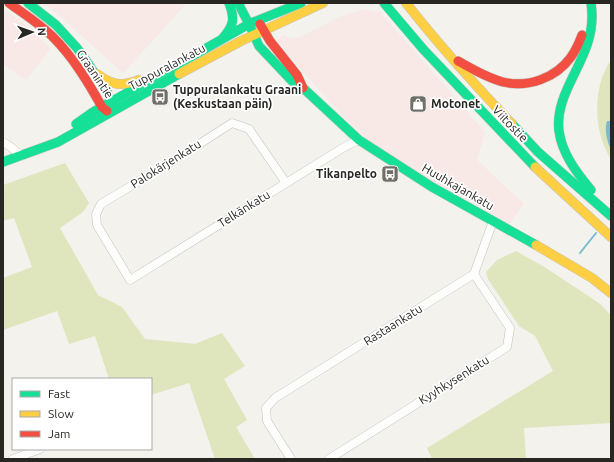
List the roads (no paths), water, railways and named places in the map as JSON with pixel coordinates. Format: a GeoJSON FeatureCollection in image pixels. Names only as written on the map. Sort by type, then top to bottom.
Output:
{"type":"FeatureCollection","features":[{"type":"Feature","properties":{"kind":"main road","name":"Graanintie"},"geometry":{"type":"LineString","coordinates":[[9,3],[52,37],[66,52],[102,107],[111,111],[112,102],[74,45],[48,18],[28,3]]}},
{"type":"Feature","properties":{"kind":"main road"},"geometry":{"type":"LineString","coordinates":[[223,38],[232,27],[234,19],[229,3]]}},
{"type":"Feature","properties":{"kind":"main road","name":"Huuhkajankatu"},"geometry":{"type":"LineString","coordinates":[[238,3],[259,46],[292,81],[303,88],[359,140],[432,187],[549,252],[592,278],[611,293]]}},
{"type":"Feature","properties":{"kind":"main road","name":"Tuppuralankatu"},"geometry":{"type":"LineString","coordinates":[[22,155],[55,138],[102,107],[249,24],[253,12],[271,15],[301,3]]}},
{"type":"Feature","properties":{"kind":"main road","name":"Tuppuralankatu"},"geometry":{"type":"LineString","coordinates":[[3,162],[58,142],[177,75],[254,35],[323,3]]}},
{"type":"Feature","properties":{"kind":"main road","name":"Viitostie"},"geometry":{"type":"LineString","coordinates":[[384,3],[423,49],[531,163],[611,237]]}},
{"type":"Feature","properties":{"kind":"main road","name":"Viitostie"},"geometry":{"type":"LineString","coordinates":[[406,3],[451,58],[538,152],[611,214]]}},
{"type":"Feature","properties":{"kind":"main road"},"geometry":{"type":"LineString","coordinates":[[451,58],[490,78],[505,82],[520,84],[534,82],[548,77],[561,68],[572,56],[580,42],[584,25],[585,10],[583,3]]}},
{"type":"Feature","properties":{"kind":"main road"},"geometry":{"type":"LineString","coordinates":[[593,3],[589,44],[564,97],[560,110],[559,129],[561,140],[567,155],[578,174],[611,214]]}},
{"type":"Feature","properties":{"kind":"main road","name":"Huuhkajankatu"},"geometry":{"type":"LineString","coordinates":[[253,12],[263,31],[297,76],[303,88]]}},
{"type":"Feature","properties":{"kind":"main road"},"geometry":{"type":"LineString","coordinates":[[94,73],[109,82],[121,85],[160,74]]}},
{"type":"Feature","properties":{"kind":"street","name":"Palokärjenkatu"},"geometry":{"type":"LineString","coordinates":[[130,280],[97,225],[96,214],[101,204],[232,123],[249,129],[286,183]]}},
{"type":"Feature","properties":{"kind":"street","name":"Telkänkatu"},"geometry":{"type":"LineString","coordinates":[[130,280],[346,146],[359,140]]}},
{"type":"Feature","properties":{"kind":"street"},"geometry":{"type":"LineString","coordinates":[[3,142],[22,155]]}},
{"type":"Feature","properties":{"kind":"street"},"geometry":{"type":"LineString","coordinates":[[474,274],[493,221]]}},
{"type":"Feature","properties":{"kind":"street","name":"Rastaankatu"},"geometry":{"type":"LineString","coordinates":[[291,459],[267,421],[266,408],[274,398],[474,274]]}},
{"type":"Feature","properties":{"kind":"street","name":"Kyyhkysenkatu"},"geometry":{"type":"LineString","coordinates":[[329,459],[507,347],[510,328],[474,274]]}},
{"type":"Feature","properties":{"kind":"street"},"geometry":{"type":"LineString","coordinates":[[13,459],[37,450]]}},
{"type":"Feature","properties":{"kind":"water"},"geometry":{"type":"Polygon","coordinates":[[[607,121],[611,121],[611,150],[606,136],[607,121]]]}},
{"type":"Feature","properties":{"kind":"waterway"},"geometry":{"type":"LineString","coordinates":[[580,253],[596,233]]}},
{"type":"Feature","properties":{"kind":"place","name":"Tuppuralankatu Graani (Keskustaan päin)"},"geometry":{"type":"Point","coordinates":[160,97]}},
{"type":"Feature","properties":{"kind":"place","name":"Motonet"},"geometry":{"type":"Point","coordinates":[418,104]}},
{"type":"Feature","properties":{"kind":"place","name":"Tikanpelto"},"geometry":{"type":"Point","coordinates":[390,174]}}]}
